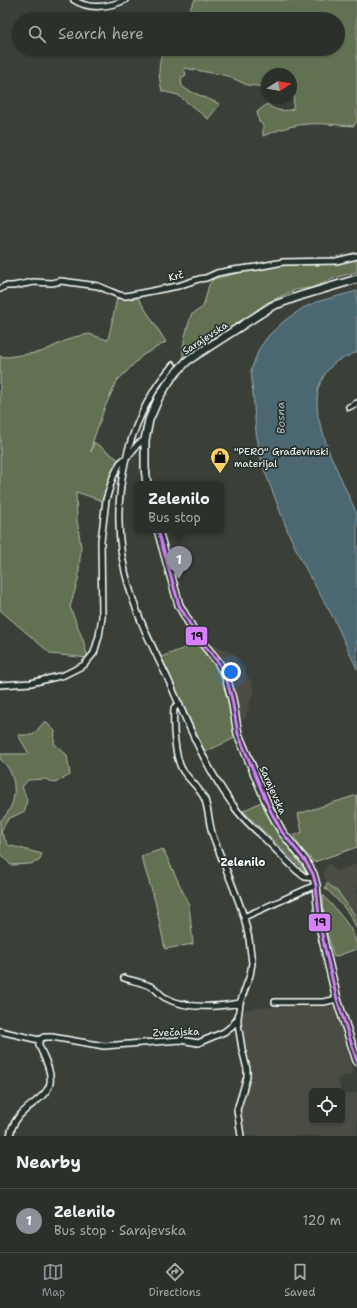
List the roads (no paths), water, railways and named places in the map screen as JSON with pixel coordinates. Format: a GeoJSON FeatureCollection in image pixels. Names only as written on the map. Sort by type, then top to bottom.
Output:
{"type":"FeatureCollection","features":[{"type":"Feature","properties":{"kind":"main road","name":"Sarajevska"},"geometry":{"type":"LineString","coordinates":[[147,481],[144,440],[149,420],[159,397],[172,377],[187,361],[272,306],[357,279]]}},
{"type":"Feature","properties":{"kind":"main road","name":"Sarajevska"},"geometry":{"type":"LineString","coordinates":[[159,533],[179,605],[196,635],[218,662],[226,677],[232,699],[238,734],[270,810],[282,832],[306,862],[315,881],[320,926],[338,999],[354,1043],[357,1061]]}},
{"type":"Feature","properties":{"kind":"street"},"geometry":{"type":"LineString","coordinates":[[74,0],[89,6],[100,7],[117,4],[125,0]]}},
{"type":"Feature","properties":{"kind":"street","name":"Krč"},"geometry":{"type":"LineString","coordinates":[[0,289],[5,286],[34,282],[52,283],[61,281],[98,286],[126,296],[178,286],[206,278],[217,273],[233,270],[283,262],[336,261],[357,256]]}},
{"type":"Feature","properties":{"kind":"street"},"geometry":{"type":"LineString","coordinates":[[173,365],[155,388],[142,412],[125,458],[120,485],[120,548],[130,591],[146,632],[185,718],[211,770],[233,806],[242,817],[304,877],[315,881]]}},
{"type":"Feature","properties":{"kind":"street"},"geometry":{"type":"LineString","coordinates":[[349,408],[357,403]]}},
{"type":"Feature","properties":{"kind":"street"},"geometry":{"type":"LineString","coordinates":[[0,685],[31,683],[64,675],[84,665],[94,653],[102,617],[102,541],[106,500],[116,469],[138,444],[144,440]]}},
{"type":"Feature","properties":{"kind":"street"},"geometry":{"type":"LineString","coordinates":[[180,705],[174,708],[173,723],[180,765],[204,798],[213,836],[235,891],[244,917],[249,939],[252,963],[250,975],[240,1003],[238,1018],[242,1049],[248,1069],[237,1110],[241,1136]]}},
{"type":"Feature","properties":{"kind":"street"},"geometry":{"type":"LineString","coordinates":[[244,917],[315,881]]}},
{"type":"Feature","properties":{"kind":"street"},"geometry":{"type":"LineString","coordinates":[[124,978],[153,988],[165,998],[176,1003],[197,1006],[240,1003]]}},
{"type":"Feature","properties":{"kind":"street"},"geometry":{"type":"LineString","coordinates":[[275,1002],[324,1002],[338,999]]}},
{"type":"Feature","properties":{"kind":"street","name":"Zvečajska"},"geometry":{"type":"LineString","coordinates":[[0,1031],[39,1040],[44,1037],[52,1037],[104,1046],[181,1040],[198,1042],[224,1032],[232,1026],[238,1018]]}},
{"type":"Feature","properties":{"kind":"street"},"geometry":{"type":"LineString","coordinates":[[10,1136],[17,1118],[30,1105],[40,1098],[47,1090],[50,1083],[49,1072],[39,1040]]}},
{"type":"Feature","properties":{"kind":"water","name":"Bosna"},"geometry":{"type":"Polygon","coordinates":[[[357,291],[357,352],[335,362],[326,372],[318,388],[317,403],[318,417],[329,452],[357,514],[357,669],[334,619],[303,564],[288,532],[262,464],[256,432],[251,370],[259,349],[269,335],[284,321],[303,308],[316,302],[357,291]]]}},
{"type":"Feature","properties":{"kind":"place","name":"\"PERO\" Građevinski materijal"},"geometry":{"type":"Point","coordinates":[220,474]}},
{"type":"Feature","properties":{"kind":"place","name":"Zelenilo"},"geometry":{"type":"Point","coordinates":[179,579]}},
{"type":"Feature","properties":{"kind":"district","name":"Zelenilo"},"geometry":{"type":"Point","coordinates":[243,862]}}]}
